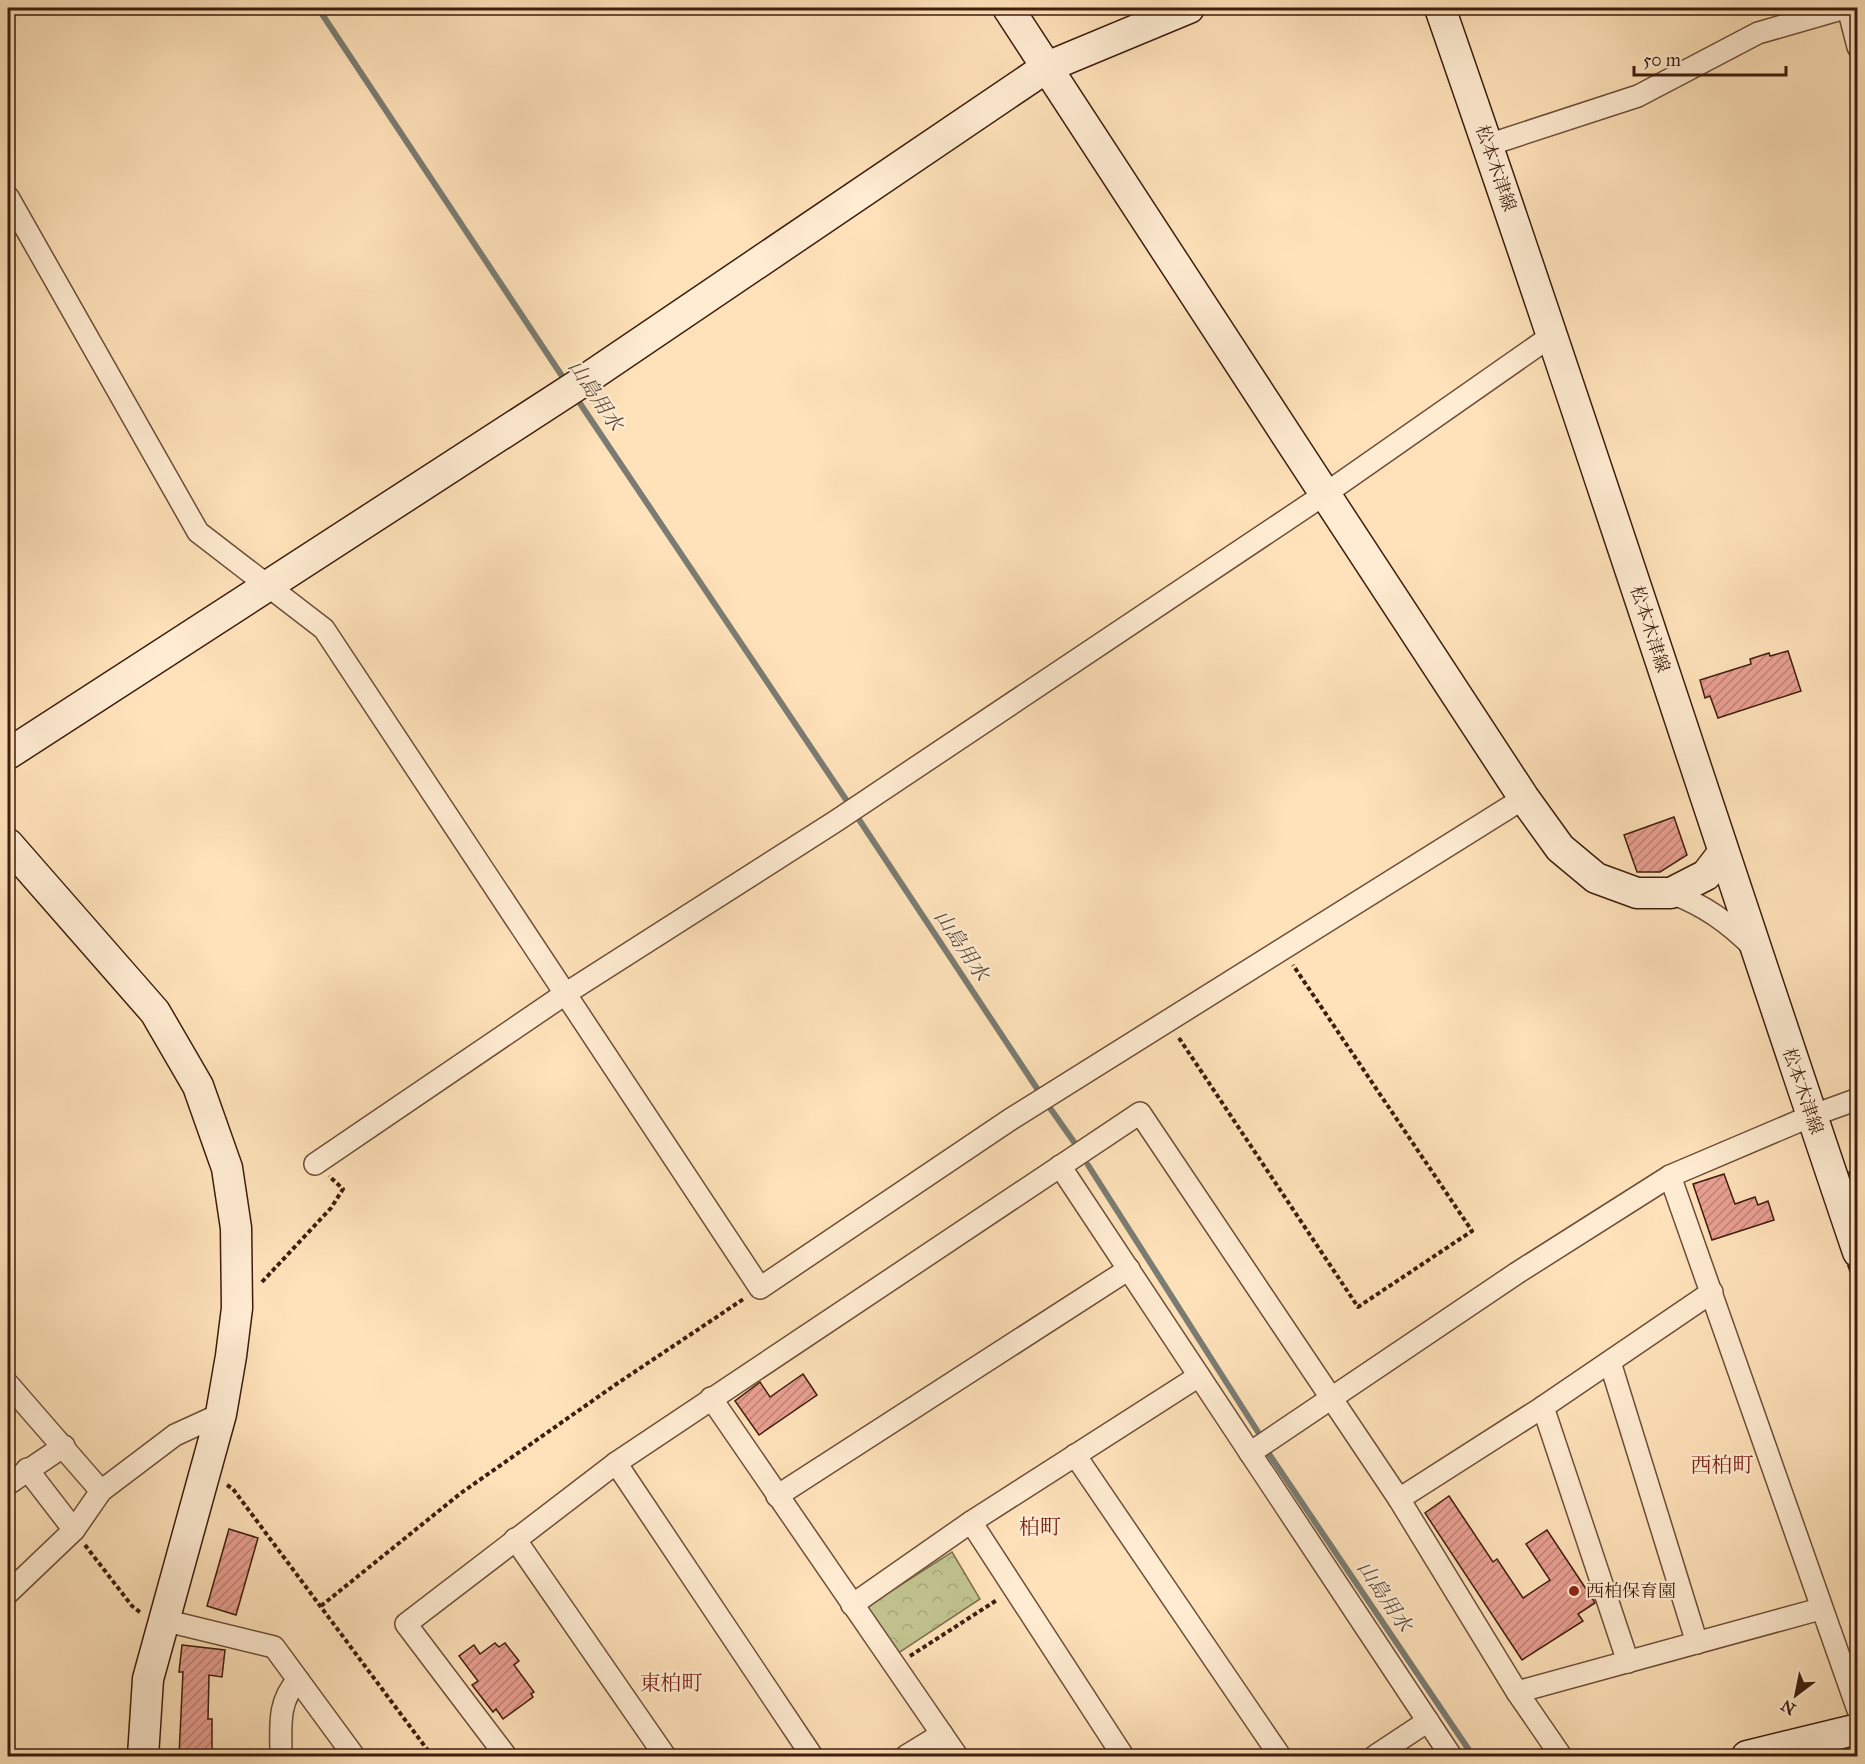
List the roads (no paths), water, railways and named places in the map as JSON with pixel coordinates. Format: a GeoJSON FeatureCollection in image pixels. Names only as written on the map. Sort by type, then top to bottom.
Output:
{"type":"FeatureCollection","features":[{"type":"Feature","properties":{"kind":"street"},"geometry":{"type":"LineString","coordinates":[[1008,8],[1324,494],[1524,798],[1560,848],[1596,878],[1637,893],[1671,893],[1695,902],[1721,918],[1755,948]]}},
{"type":"Feature","properties":{"kind":"street"},"geometry":{"type":"LineString","coordinates":[[8,754],[572,390],[1047,67],[1189,8]]}},
{"type":"Feature","properties":{"kind":"street","name":"松本木津線"},"geometry":{"type":"LineString","coordinates":[[1440,8],[1554,334],[1722,853],[1857,1252]]}},
{"type":"Feature","properties":{"kind":"street"},"geometry":{"type":"LineString","coordinates":[[1488,146],[1638,96],[1758,33],[1847,8],[1857,46]]}},
{"type":"Feature","properties":{"kind":"street"},"geometry":{"type":"LineString","coordinates":[[8,197],[198,532],[324,629],[760,1288],[1011,1119],[1524,798]]}},
{"type":"Feature","properties":{"kind":"street"},"geometry":{"type":"LineString","coordinates":[[315,1164],[565,994],[836,821],[1324,494],[1554,334]]}},
{"type":"Feature","properties":{"kind":"street"},"geometry":{"type":"LineString","coordinates":[[8,844],[155,1012],[198,1086],[227,1168],[236,1228],[237,1308],[221,1414],[148,1678],[143,1756]]}},
{"type":"Feature","properties":{"kind":"street"},"geometry":{"type":"LineString","coordinates":[[1671,893],[1706,875],[1722,853]]}},
{"type":"Feature","properties":{"kind":"street"},"geometry":{"type":"LineString","coordinates":[[1250,1453],[1517,1274],[1670,1176],[1811,1116],[1857,1100]]}},
{"type":"Feature","properties":{"kind":"street"},"geometry":{"type":"LineString","coordinates":[[506,1756],[406,1624],[616,1463],[1140,1113],[1330,1400],[1399,1499],[1517,1692],[1561,1756]]}},
{"type":"Feature","properties":{"kind":"street"},"geometry":{"type":"LineString","coordinates":[[1060,1166],[1451,1756]]}},
{"type":"Feature","properties":{"kind":"street"},"geometry":{"type":"LineString","coordinates":[[1670,1176],[1857,1710]]}},
{"type":"Feature","properties":{"kind":"street"},"geometry":{"type":"LineString","coordinates":[[777,1496],[1129,1269]]}},
{"type":"Feature","properties":{"kind":"street"},"geometry":{"type":"LineString","coordinates":[[1399,1499],[1544,1407],[1712,1292]]}},
{"type":"Feature","properties":{"kind":"street"},"geometry":{"type":"LineString","coordinates":[[1610,1362],[1696,1643]]}},
{"type":"Feature","properties":{"kind":"street"},"geometry":{"type":"LineString","coordinates":[[852,1605],[971,1522],[1199,1376]]}},
{"type":"Feature","properties":{"kind":"street"},"geometry":{"type":"LineString","coordinates":[[8,1384],[101,1491]]}},
{"type":"Feature","properties":{"kind":"street"},"geometry":{"type":"LineString","coordinates":[[711,1398],[957,1756]]}},
{"type":"Feature","properties":{"kind":"street"},"geometry":{"type":"LineString","coordinates":[[1544,1407],[1628,1662]]}},
{"type":"Feature","properties":{"kind":"street"},"geometry":{"type":"LineString","coordinates":[[8,1593],[74,1530],[101,1491],[175,1435],[221,1414]]}},
{"type":"Feature","properties":{"kind":"street"},"geometry":{"type":"LineString","coordinates":[[8,1484],[64,1446]]}},
{"type":"Feature","properties":{"kind":"street"},"geometry":{"type":"LineString","coordinates":[[1075,1455],[1280,1756]]}},
{"type":"Feature","properties":{"kind":"street"},"geometry":{"type":"LineString","coordinates":[[616,1463],[812,1756]]}},
{"type":"Feature","properties":{"kind":"street"},"geometry":{"type":"LineString","coordinates":[[27,1469],[74,1530]]}},
{"type":"Feature","properties":{"kind":"street"},"geometry":{"type":"LineString","coordinates":[[971,1522],[1124,1756]]}},
{"type":"Feature","properties":{"kind":"street"},"geometry":{"type":"LineString","coordinates":[[515,1539],[665,1756]]}},
{"type":"Feature","properties":{"kind":"street"},"geometry":{"type":"LineString","coordinates":[[1517,1692],[1820,1609]]}},
{"type":"Feature","properties":{"kind":"street"},"geometry":{"type":"LineString","coordinates":[[163,1620],[274,1647],[354,1756]]}},
{"type":"Feature","properties":{"kind":"street"},"geometry":{"type":"LineString","coordinates":[[281,1756],[282,1711],[286,1693],[298,1680]]}},
{"type":"Feature","properties":{"kind":"street"},"geometry":{"type":"LineString","coordinates":[[1375,1756],[1428,1721]]}},
{"type":"Feature","properties":{"kind":"street"},"geometry":{"type":"LineString","coordinates":[[1748,1756],[1857,1729]]}},
{"type":"Feature","properties":{"kind":"street"},"geometry":{"type":"LineString","coordinates":[[906,1756],[942,1734]]}},
{"type":"Feature","properties":{"kind":"waterway","name":"山島用水"},"geometry":{"type":"LineString","coordinates":[[318,8],[566,382]]}},
{"type":"Feature","properties":{"kind":"waterway","name":"山島用水"},"geometry":{"type":"LineString","coordinates":[[575,396],[847,801]]}},
{"type":"Feature","properties":{"kind":"waterway","name":"山島用水"},"geometry":{"type":"LineString","coordinates":[[856,815],[1040,1093]]}},
{"type":"Feature","properties":{"kind":"waterway","name":"山島用水"},"geometry":{"type":"LineString","coordinates":[[1050,1108],[1074,1142]]}},
{"type":"Feature","properties":{"kind":"waterway","name":"山島用水"},"geometry":{"type":"LineString","coordinates":[[1088,1165],[1258,1432]]}},
{"type":"Feature","properties":{"kind":"waterway","name":"山島用水"},"geometry":{"type":"LineString","coordinates":[[1269,1454],[1473,1756]]}},
{"type":"Feature","properties":{"kind":"place","name":"西柏保育園"},"geometry":{"type":"Point","coordinates":[1574,1591]}},
{"type":"Feature","properties":{"kind":"district","name":"西柏町"},"geometry":{"type":"Point","coordinates":[1722,1465]}},
{"type":"Feature","properties":{"kind":"district","name":"柏町"},"geometry":{"type":"Point","coordinates":[1040,1527]}},
{"type":"Feature","properties":{"kind":"district","name":"東柏町"},"geometry":{"type":"Point","coordinates":[671,1683]}}]}
